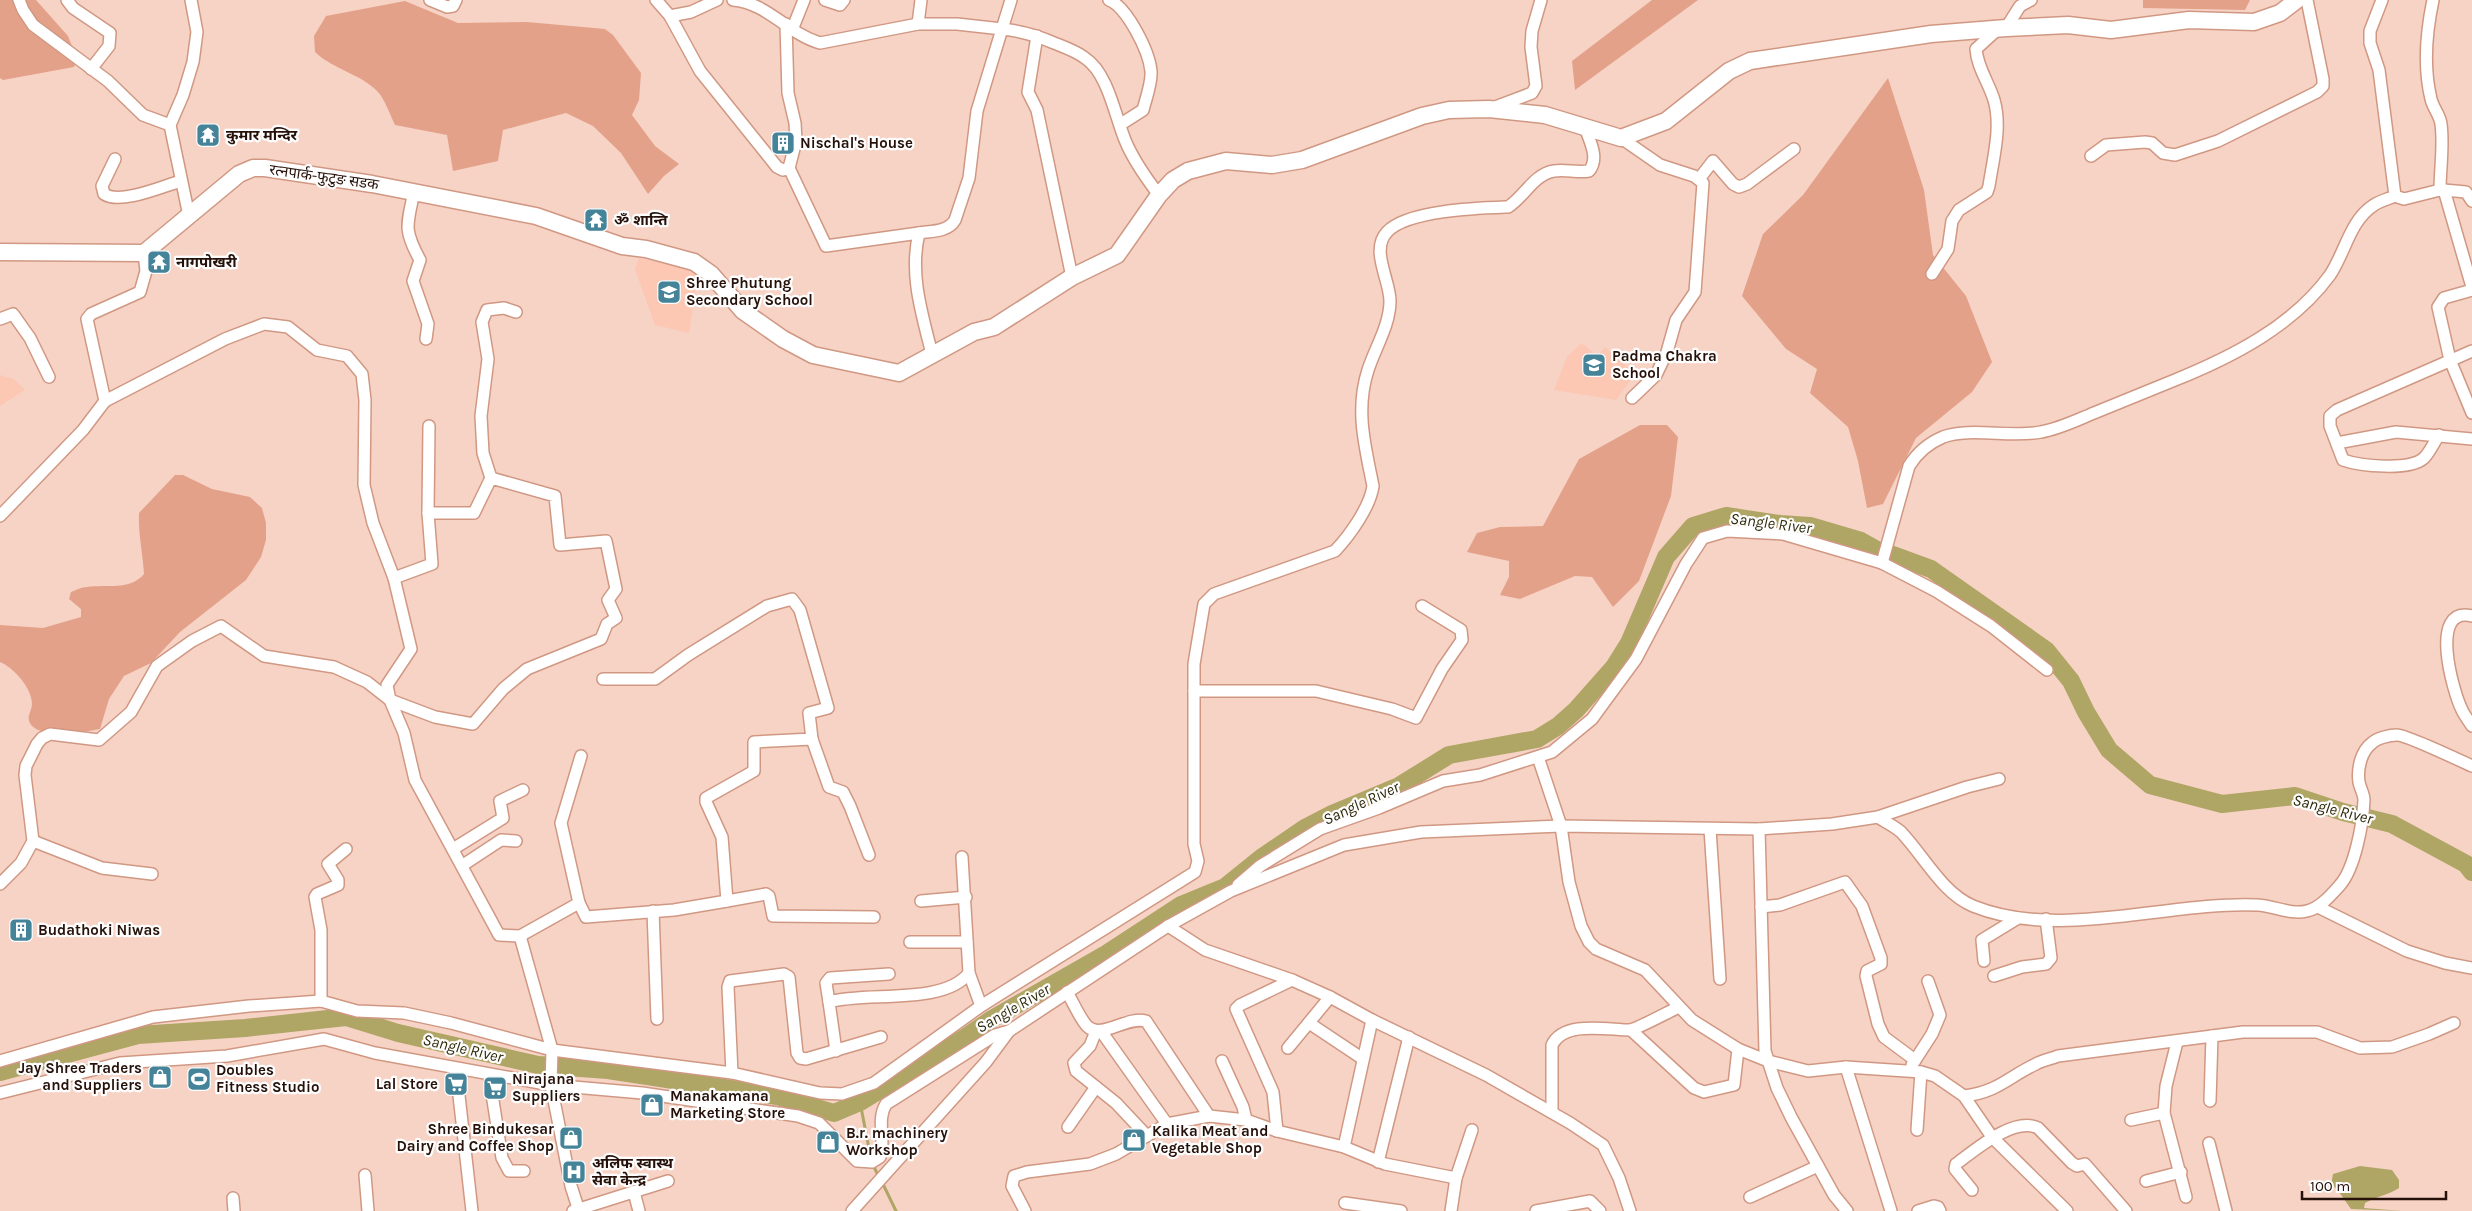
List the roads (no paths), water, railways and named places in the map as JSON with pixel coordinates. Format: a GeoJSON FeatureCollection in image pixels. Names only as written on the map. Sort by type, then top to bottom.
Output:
{"type":"FeatureCollection","features":[{"type":"Feature","properties":{"kind":"street"},"geometry":{"type":"LineString","coordinates":[[20,0],[22,10],[33,25],[108,81],[143,115],[170,125]]}},
{"type":"Feature","properties":{"kind":"street"},"geometry":{"type":"LineString","coordinates":[[67,0],[73,8],[110,32],[109,46],[91,69]]}},
{"type":"Feature","properties":{"kind":"street"},"geometry":{"type":"LineString","coordinates":[[189,216],[170,125],[183,94],[193,62],[197,32],[191,0]]}},
{"type":"Feature","properties":{"kind":"street"},"geometry":{"type":"LineString","coordinates":[[430,0],[447,7],[454,6],[456,0]]}},
{"type":"Feature","properties":{"kind":"street"},"geometry":{"type":"LineString","coordinates":[[656,0],[670,16],[700,71],[777,168],[783,170],[789,168]]}},
{"type":"Feature","properties":{"kind":"street"},"geometry":{"type":"LineString","coordinates":[[670,16],[691,12],[717,0]]}},
{"type":"Feature","properties":{"kind":"street"},"geometry":{"type":"LineString","coordinates":[[733,0],[757,6],[806,39],[820,43],[918,24],[957,24],[1025,31],[1087,58],[1098,72],[1121,124],[1124,139],[1142,174],[1159,195]]}},
{"type":"Feature","properties":{"kind":"street"},"geometry":{"type":"LineString","coordinates":[[804,0],[789,27],[788,93],[795,123],[796,141],[789,168],[826,246],[920,233],[951,226],[955,220],[969,178],[977,111],[1011,0]]}},
{"type":"Feature","properties":{"kind":"street"},"geometry":{"type":"LineString","coordinates":[[824,0],[840,5],[844,0]]}},
{"type":"Feature","properties":{"kind":"street"},"geometry":{"type":"LineString","coordinates":[[918,24],[921,0]]}},
{"type":"Feature","properties":{"kind":"street"},"geometry":{"type":"LineString","coordinates":[[1109,0],[1118,4],[1139,36],[1151,72],[1144,110],[1121,124]]}},
{"type":"Feature","properties":{"kind":"street"},"geometry":{"type":"LineString","coordinates":[[1489,109],[1532,93],[1536,86],[1531,47],[1532,30],[1541,0]]}},
{"type":"Feature","properties":{"kind":"street"},"geometry":{"type":"LineString","coordinates":[[1932,274],[1948,249],[1952,221],[1959,210],[1986,192],[1989,186],[1997,116],[1994,100],[1977,58],[1976,49],[2002,28],[2020,6],[2031,0]]}},
{"type":"Feature","properties":{"kind":"street"},"geometry":{"type":"LineString","coordinates":[[1621,138],[1666,121],[1729,71],[1750,60],[1931,34],[2002,28],[2068,24],[2111,30],[2189,20],[2254,22],[2280,13],[2297,0]]}},
{"type":"Feature","properties":{"kind":"street"},"geometry":{"type":"LineString","coordinates":[[2091,156],[2106,146],[2145,142],[2152,143],[2163,153],[2175,155],[2218,141],[2317,92],[2322,86],[2323,79],[2307,0]]}},
{"type":"Feature","properties":{"kind":"street"},"geometry":{"type":"LineString","coordinates":[[2382,0],[2370,31],[2370,43],[2379,70],[2395,196]]}},
{"type":"Feature","properties":{"kind":"street"},"geometry":{"type":"LineString","coordinates":[[2433,0],[2426,31],[2427,78],[2432,102],[2441,125],[2442,190],[2472,289],[2444,298],[2438,307],[2450,360],[2472,413]]}},
{"type":"Feature","properties":{"kind":"street"},"geometry":{"type":"LineString","coordinates":[[1037,36],[1028,92],[1037,110],[1072,277]]}},
{"type":"Feature","properties":{"kind":"street","name":"रत्नपार्क-फुटुङ सडक"},"geometry":{"type":"LineString","coordinates":[[144,253],[218,190],[240,174],[253,168],[357,181],[536,216],[582,234],[622,246],[646,249],[694,262],[712,274],[743,311],[782,339],[813,355],[899,373],[974,332],[994,327],[1072,277],[1117,255],[1159,195],[1174,180],[1188,171],[1226,161],[1272,165],[1302,160],[1422,116],[1449,110],[1489,109],[1545,115],[1621,138]]}},
{"type":"Feature","properties":{"kind":"street"},"geometry":{"type":"LineString","coordinates":[[0,1060],[153,1017],[249,1006],[321,1001],[358,1011],[404,1013],[423,1017],[552,1053],[732,1073],[820,1093],[842,1094],[874,1083],[981,1006],[1195,872],[1198,862],[1194,844],[1194,664],[1204,604],[1208,598],[1335,551],[1349,536],[1372,496],[1373,486],[1360,421],[1368,371],[1389,312],[1390,300],[1381,256],[1382,240],[1387,232],[1405,222],[1439,212],[1508,207],[1544,175],[1553,171],[1589,170],[1592,167],[1594,155],[1585,127]]}},
{"type":"Feature","properties":{"kind":"street"},"geometry":{"type":"LineString","coordinates":[[1621,138],[1660,165],[1699,179],[1703,183],[1695,292],[1676,320],[1668,352],[1656,375],[1632,398]]}},
{"type":"Feature","properties":{"kind":"street"},"geometry":{"type":"LineString","coordinates":[[1699,179],[1713,161],[1733,184],[1738,187],[1753,180],[1794,149]]}},
{"type":"Feature","properties":{"kind":"street"},"geometry":{"type":"LineString","coordinates":[[115,159],[102,186],[104,194],[107,196],[131,196],[181,181]]}},
{"type":"Feature","properties":{"kind":"street"},"geometry":{"type":"LineString","coordinates":[[1882,563],[1909,466],[1914,457],[1930,443],[1945,436],[2041,432],[2070,423],[2199,370],[2269,334],[2318,288],[2330,274],[2359,220],[2373,206],[2395,196],[2404,199],[2442,190],[2470,194]]}},
{"type":"Feature","properties":{"kind":"street"},"geometry":{"type":"LineString","coordinates":[[414,192],[407,224],[409,240],[420,260],[413,281],[428,324],[426,339]]}},
{"type":"Feature","properties":{"kind":"street"},"geometry":{"type":"LineString","coordinates":[[920,233],[915,252],[917,290],[932,354]]}},
{"type":"Feature","properties":{"kind":"street"},"geometry":{"type":"LineString","coordinates":[[0,252],[144,253],[146,271],[140,292],[92,314],[87,319],[105,401]]}},
{"type":"Feature","properties":{"kind":"street"},"geometry":{"type":"LineString","coordinates":[[428,513],[474,513],[491,478],[483,453],[481,416],[488,359],[482,322],[487,310],[504,308],[516,312]]}},
{"type":"Feature","properties":{"kind":"street"},"geometry":{"type":"LineString","coordinates":[[0,319],[14,314],[30,338],[49,376]]}},
{"type":"Feature","properties":{"kind":"street"},"geometry":{"type":"LineString","coordinates":[[0,516],[83,430],[105,401],[225,339],[264,324],[288,326],[317,350],[347,356],[362,374],[366,400],[364,485],[372,522],[394,578],[411,649],[387,685],[390,700],[404,733],[415,780],[463,865],[497,934],[520,936],[579,903]]}},
{"type":"Feature","properties":{"kind":"street"},"geometry":{"type":"LineString","coordinates":[[2439,435],[2423,459],[2410,465],[2356,465],[2343,460],[2330,426],[2330,416],[2337,410],[2472,351]]}},
{"type":"Feature","properties":{"kind":"street"},"geometry":{"type":"LineString","coordinates":[[394,578],[432,564],[428,513],[429,426]]}},
{"type":"Feature","properties":{"kind":"street"},"geometry":{"type":"LineString","coordinates":[[2337,443],[2396,432],[2472,439]]}},
{"type":"Feature","properties":{"kind":"street"},"geometry":{"type":"LineString","coordinates":[[0,884],[21,863],[33,841],[26,766],[42,738],[50,734],[100,740],[105,737],[131,712],[158,666],[192,641],[221,626],[264,656],[334,667],[367,682],[390,700],[435,717],[473,724],[503,689],[527,670],[601,639],[607,624],[616,618],[608,600],[616,590],[606,541],[560,545],[555,496],[491,478]]}},
{"type":"Feature","properties":{"kind":"street"},"geometry":{"type":"LineString","coordinates":[[1231,891],[1260,866],[1320,829],[1379,808],[1443,781],[1480,775],[1552,752],[1592,719],[1636,659],[1686,564],[1703,538],[1728,530],[1783,534],[1882,563],[1936,590],[1976,616],[2047,670]]}},
{"type":"Feature","properties":{"kind":"street"},"geometry":{"type":"LineString","coordinates":[[603,679],[655,679],[688,655],[767,606],[792,599],[800,610],[828,708],[809,713],[812,739],[829,787],[843,792],[869,854]]}},
{"type":"Feature","properties":{"kind":"street"},"geometry":{"type":"LineString","coordinates":[[1194,691],[1316,690],[1392,708],[1416,718],[1442,669],[1462,640],[1461,630],[1422,606]]}},
{"type":"Feature","properties":{"kind":"street"},"geometry":{"type":"LineString","coordinates":[[2472,616],[2460,617],[2452,621],[2448,629],[2446,651],[2450,672],[2462,710],[2472,726]]}},
{"type":"Feature","properties":{"kind":"street"},"geometry":{"type":"LineString","coordinates":[[1878,817],[1900,832],[1954,894],[1972,905],[1994,913],[2018,918],[2090,919],[2162,910],[2259,905],[2279,910],[2306,912],[2318,907],[2341,883],[2350,867],[2364,808],[2364,797],[2359,781],[2358,769],[2361,758],[2372,742],[2398,734],[2472,766]]}},
{"type":"Feature","properties":{"kind":"street"},"geometry":{"type":"LineString","coordinates":[[727,901],[722,837],[706,802],[706,798],[754,771],[754,742],[812,739]]}},
{"type":"Feature","properties":{"kind":"street"},"geometry":{"type":"LineString","coordinates":[[581,756],[561,823],[579,903],[586,917],[653,911],[766,894],[769,896],[773,916],[874,917]]}},
{"type":"Feature","properties":{"kind":"street"},"geometry":{"type":"LineString","coordinates":[[1538,757],[1561,826],[1576,908],[1589,942],[1596,949],[1645,970],[1692,1020],[1738,1049],[1768,1061],[1808,1071],[1846,1067],[1921,1072],[1935,1076],[1964,1096],[1992,1137],[2067,1211]]}},
{"type":"Feature","properties":{"kind":"street"},"geometry":{"type":"LineString","coordinates":[[0,1094],[120,1063],[227,1056],[324,1039],[375,1053],[456,1069],[642,1093],[798,1116],[818,1123],[857,1161],[872,1162],[880,1157],[883,1150],[882,1112],[886,1104],[995,1035],[1009,1030],[1168,926],[1231,891],[1344,845],[1421,832],[1561,826],[1759,829],[1832,824],[1878,817],[1967,787],[1999,779]]}},
{"type":"Feature","properties":{"kind":"street"},"geometry":{"type":"LineString","coordinates":[[453,849],[503,818],[500,800],[523,790]]}},
{"type":"Feature","properties":{"kind":"street"},"geometry":{"type":"LineString","coordinates":[[1710,829],[1720,979]]}},
{"type":"Feature","properties":{"kind":"street"},"geometry":{"type":"LineString","coordinates":[[1759,829],[1765,1051],[1777,1088],[1834,1195],[1847,1211]]}},
{"type":"Feature","properties":{"kind":"street"},"geometry":{"type":"LineString","coordinates":[[463,865],[501,840],[516,841]]}},
{"type":"Feature","properties":{"kind":"street"},"geometry":{"type":"LineString","coordinates":[[33,841],[102,868],[152,874]]}},
{"type":"Feature","properties":{"kind":"street"},"geometry":{"type":"LineString","coordinates":[[321,1001],[321,930],[315,897],[317,894],[338,885],[338,880],[328,864],[346,849]]}},
{"type":"Feature","properties":{"kind":"street"},"geometry":{"type":"LineString","coordinates":[[962,858],[966,897],[969,973],[981,1006]]}},
{"type":"Feature","properties":{"kind":"street"},"geometry":{"type":"LineString","coordinates":[[1761,907],[1780,905],[1845,882],[1862,906],[1880,958],[1881,964],[1867,971],[1866,976],[1878,1024],[1884,1038],[1915,1060]]}},
{"type":"Feature","properties":{"kind":"street"},"geometry":{"type":"LineString","coordinates":[[921,901],[966,897]]}},
{"type":"Feature","properties":{"kind":"street"},"geometry":{"type":"LineString","coordinates":[[2318,907],[2407,951],[2472,968]]}},
{"type":"Feature","properties":{"kind":"street"},"geometry":{"type":"LineString","coordinates":[[653,911],[657,1019]]}},
{"type":"Feature","properties":{"kind":"street"},"geometry":{"type":"LineString","coordinates":[[1984,961],[1982,940],[2018,918]]}},
{"type":"Feature","properties":{"kind":"street"},"geometry":{"type":"LineString","coordinates":[[1994,976],[2022,967],[2046,964],[2050,958],[2046,919]]}},
{"type":"Feature","properties":{"kind":"street"},"geometry":{"type":"LineString","coordinates":[[1168,926],[1205,950],[1292,980],[1330,997],[1372,1020],[1486,1074],[1552,1112],[1603,1145],[1619,1178],[1630,1211]]}},
{"type":"Feature","properties":{"kind":"street"},"geometry":{"type":"LineString","coordinates":[[520,936],[552,1053],[551,1082],[576,1210],[668,1181]]}},
{"type":"Feature","properties":{"kind":"street"},"geometry":{"type":"LineString","coordinates":[[910,942],[967,942]]}},
{"type":"Feature","properties":{"kind":"street"},"geometry":{"type":"LineString","coordinates":[[829,1002],[911,996],[955,986],[962,982],[969,973]]}},
{"type":"Feature","properties":{"kind":"street"},"geometry":{"type":"LineString","coordinates":[[732,1073],[728,988],[730,981],[740,978],[784,974],[789,977],[797,1053],[800,1058],[806,1060],[881,1038]]}},
{"type":"Feature","properties":{"kind":"street"},"geometry":{"type":"LineString","coordinates":[[836,1051],[826,984],[830,978],[890,974]]}},
{"type":"Feature","properties":{"kind":"street"},"geometry":{"type":"LineString","coordinates":[[1277,1131],[1273,1092],[1236,1009],[1240,1005],[1292,980]]}},
{"type":"Feature","properties":{"kind":"street"},"geometry":{"type":"LineString","coordinates":[[1907,1071],[1932,1034],[1940,1015],[1928,981]]}},
{"type":"Feature","properties":{"kind":"street"},"geometry":{"type":"LineString","coordinates":[[1067,992],[1087,1026],[1098,1031],[1167,1124]]}},
{"type":"Feature","properties":{"kind":"street"},"geometry":{"type":"LineString","coordinates":[[1288,1048],[1330,997]]}},
{"type":"Feature","properties":{"kind":"street"},"geometry":{"type":"LineString","coordinates":[[1552,1112],[1552,1045],[1555,1037],[1563,1033],[1599,1027],[1631,1030],[1679,1006]]}},
{"type":"Feature","properties":{"kind":"street"},"geometry":{"type":"LineString","coordinates":[[1147,1136],[1116,1103],[1096,1088],[1074,1067],[1074,1063],[1090,1046],[1098,1031],[1128,1021],[1139,1019],[1146,1021],[1209,1116]]}},
{"type":"Feature","properties":{"kind":"street"},"geometry":{"type":"LineString","coordinates":[[1344,1147],[1372,1020]]}},
{"type":"Feature","properties":{"kind":"street"},"geometry":{"type":"LineString","coordinates":[[1309,1023],[1363,1059]]}},
{"type":"Feature","properties":{"kind":"street"},"geometry":{"type":"LineString","coordinates":[[1964,1096],[1996,1089],[2035,1064],[2058,1056],[2243,1032],[2317,1032],[2360,1048],[2392,1047],[2454,1023]]}},
{"type":"Feature","properties":{"kind":"street"},"geometry":{"type":"LineString","coordinates":[[852,1211],[986,1062],[1009,1030]]}},
{"type":"Feature","properties":{"kind":"street"},"geometry":{"type":"LineString","coordinates":[[1631,1030],[1694,1088],[1704,1092],[1734,1085],[1738,1049]]}},
{"type":"Feature","properties":{"kind":"street"},"geometry":{"type":"LineString","coordinates":[[2210,1101],[2212,1036]]}},
{"type":"Feature","properties":{"kind":"street"},"geometry":{"type":"LineString","coordinates":[[1378,1162],[1409,1037]]}},
{"type":"Feature","properties":{"kind":"street"},"geometry":{"type":"LineString","coordinates":[[2177,1042],[2166,1086],[2164,1112],[2186,1197]]}},
{"type":"Feature","properties":{"kind":"street"},"geometry":{"type":"LineString","coordinates":[[1222,1061],[1243,1107],[1246,1120]]}},
{"type":"Feature","properties":{"kind":"street"},"geometry":{"type":"LineString","coordinates":[[1846,1067],[1891,1211]]}},
{"type":"Feature","properties":{"kind":"street"},"geometry":{"type":"LineString","coordinates":[[456,1069],[472,1211]]}},
{"type":"Feature","properties":{"kind":"street"},"geometry":{"type":"LineString","coordinates":[[1916,1130],[1921,1072]]}},
{"type":"Feature","properties":{"kind":"street"},"geometry":{"type":"LineString","coordinates":[[489,1074],[502,1158],[509,1171],[524,1171]]}},
{"type":"Feature","properties":{"kind":"street"},"geometry":{"type":"LineString","coordinates":[[1068,1127],[1096,1088]]}},
{"type":"Feature","properties":{"kind":"street"},"geometry":{"type":"LineString","coordinates":[[2131,1120],[2164,1112]]}},
{"type":"Feature","properties":{"kind":"street"},"geometry":{"type":"LineString","coordinates":[[1025,1211],[1012,1186],[1014,1176],[1027,1172],[1090,1164],[1116,1154],[1167,1124],[1209,1116],[1246,1120],[1277,1131],[1344,1147],[1378,1162],[1456,1178]]}},
{"type":"Feature","properties":{"kind":"street"},"geometry":{"type":"LineString","coordinates":[[1972,1190],[1956,1169],[1956,1164],[1992,1137],[2025,1124],[2038,1128],[2072,1163],[2077,1166],[2085,1164],[2126,1211]]}},
{"type":"Feature","properties":{"kind":"street"},"geometry":{"type":"LineString","coordinates":[[1451,1211],[1456,1178],[1472,1130]]}},
{"type":"Feature","properties":{"kind":"street"},"geometry":{"type":"LineString","coordinates":[[2209,1143],[2226,1211]]}},
{"type":"Feature","properties":{"kind":"street"},"geometry":{"type":"LineString","coordinates":[[1750,1197],[1818,1166]]}},
{"type":"Feature","properties":{"kind":"street"},"geometry":{"type":"LineString","coordinates":[[2146,1180],[2181,1172]]}},
{"type":"Feature","properties":{"kind":"street"},"geometry":{"type":"LineString","coordinates":[[365,1175],[368,1211]]}},
{"type":"Feature","properties":{"kind":"street"},"geometry":{"type":"LineString","coordinates":[[634,1192],[639,1211]]}},
{"type":"Feature","properties":{"kind":"street"},"geometry":{"type":"LineString","coordinates":[[233,1198],[234,1211]]}},
{"type":"Feature","properties":{"kind":"street"},"geometry":{"type":"LineString","coordinates":[[1536,1211],[1590,1201],[1600,1211]]}},
{"type":"Feature","properties":{"kind":"street"},"geometry":{"type":"LineString","coordinates":[[1345,1203],[1375,1209],[1401,1211]]}},
{"type":"Feature","properties":{"kind":"street"},"geometry":{"type":"LineString","coordinates":[[1918,1211],[1934,1206],[1938,1207],[1940,1211]]}},
{"type":"Feature","properties":{"kind":"waterway","name":"Sangle River"},"geometry":{"type":"LineString","coordinates":[[0,1072],[138,1035],[245,1028],[346,1017],[398,1033],[538,1065],[608,1070],[777,1096],[834,1113],[860,1102],[992,1019],[1106,954],[1181,905],[1225,887],[1261,858],[1305,828],[1332,814],[1399,786],[1449,755],[1537,739],[1558,726],[1576,710],[1614,667],[1629,643],[1666,557],[1693,526],[1726,516],[1780,524],[1810,526],[1861,541],[1879,551]]}},
{"type":"Feature","properties":{"kind":"waterway","name":"Sangle River"},"geometry":{"type":"LineString","coordinates":[[1890,554],[1931,569],[2046,650],[2071,681],[2086,712],[2109,750],[2150,785],[2222,804],[2295,796],[2343,812],[2392,824],[2466,864],[2472,872]]}},
{"type":"Feature","properties":{"kind":"waterway"},"geometry":{"type":"LineString","coordinates":[[860,1102],[871,1159]]}},
{"type":"Feature","properties":{"kind":"waterway"},"geometry":{"type":"LineString","coordinates":[[873,1165],[879,1177]]}},
{"type":"Feature","properties":{"kind":"waterway"},"geometry":{"type":"LineString","coordinates":[[882,1182],[896,1211]]}},
{"type":"Feature","properties":{"kind":"place","name":"कुमार मन्दिर"},"geometry":{"type":"Point","coordinates":[208,135]}},
{"type":"Feature","properties":{"kind":"place","name":"Nischal's House"},"geometry":{"type":"Point","coordinates":[783,143]}},
{"type":"Feature","properties":{"kind":"place","name":"ॐ शान्ति"},"geometry":{"type":"Point","coordinates":[596,220]}},
{"type":"Feature","properties":{"kind":"place","name":"नागपोखरी"},"geometry":{"type":"Point","coordinates":[159,262]}},
{"type":"Feature","properties":{"kind":"place","name":"Shree Phutung Secondary School"},"geometry":{"type":"Point","coordinates":[669,292]}},
{"type":"Feature","properties":{"kind":"place","name":"Padma Chakra School"},"geometry":{"type":"Point","coordinates":[1594,365]}},
{"type":"Feature","properties":{"kind":"place","name":"Budathoki Niwas"},"geometry":{"type":"Point","coordinates":[21,930]}},
{"type":"Feature","properties":{"kind":"place","name":"Jay Shree Traders and Suppliers"},"geometry":{"type":"Point","coordinates":[160,1077]}},
{"type":"Feature","properties":{"kind":"place","name":"Doubles Fitness Studio"},"geometry":{"type":"Point","coordinates":[199,1079]}},
{"type":"Feature","properties":{"kind":"place","name":"Lal Store"},"geometry":{"type":"Point","coordinates":[456,1084]}},
{"type":"Feature","properties":{"kind":"place","name":"Nirajana Suppliers"},"geometry":{"type":"Point","coordinates":[495,1088]}},
{"type":"Feature","properties":{"kind":"place","name":"Manakamana Marketing Store"},"geometry":{"type":"Point","coordinates":[652,1105]}},
{"type":"Feature","properties":{"kind":"place","name":"Shree Bindukesar Dairy and Coffee Shop"},"geometry":{"type":"Point","coordinates":[571,1138]}},
{"type":"Feature","properties":{"kind":"place","name":"Kalika Meat and Vegetable Shop"},"geometry":{"type":"Point","coordinates":[1134,1140]}},
{"type":"Feature","properties":{"kind":"place","name":"B.r. machinery Workshop"},"geometry":{"type":"Point","coordinates":[828,1142]}},
{"type":"Feature","properties":{"kind":"place","name":"अलिफ स्वास्थ सेवा केन्द्र"},"geometry":{"type":"Point","coordinates":[574,1172]}}]}
